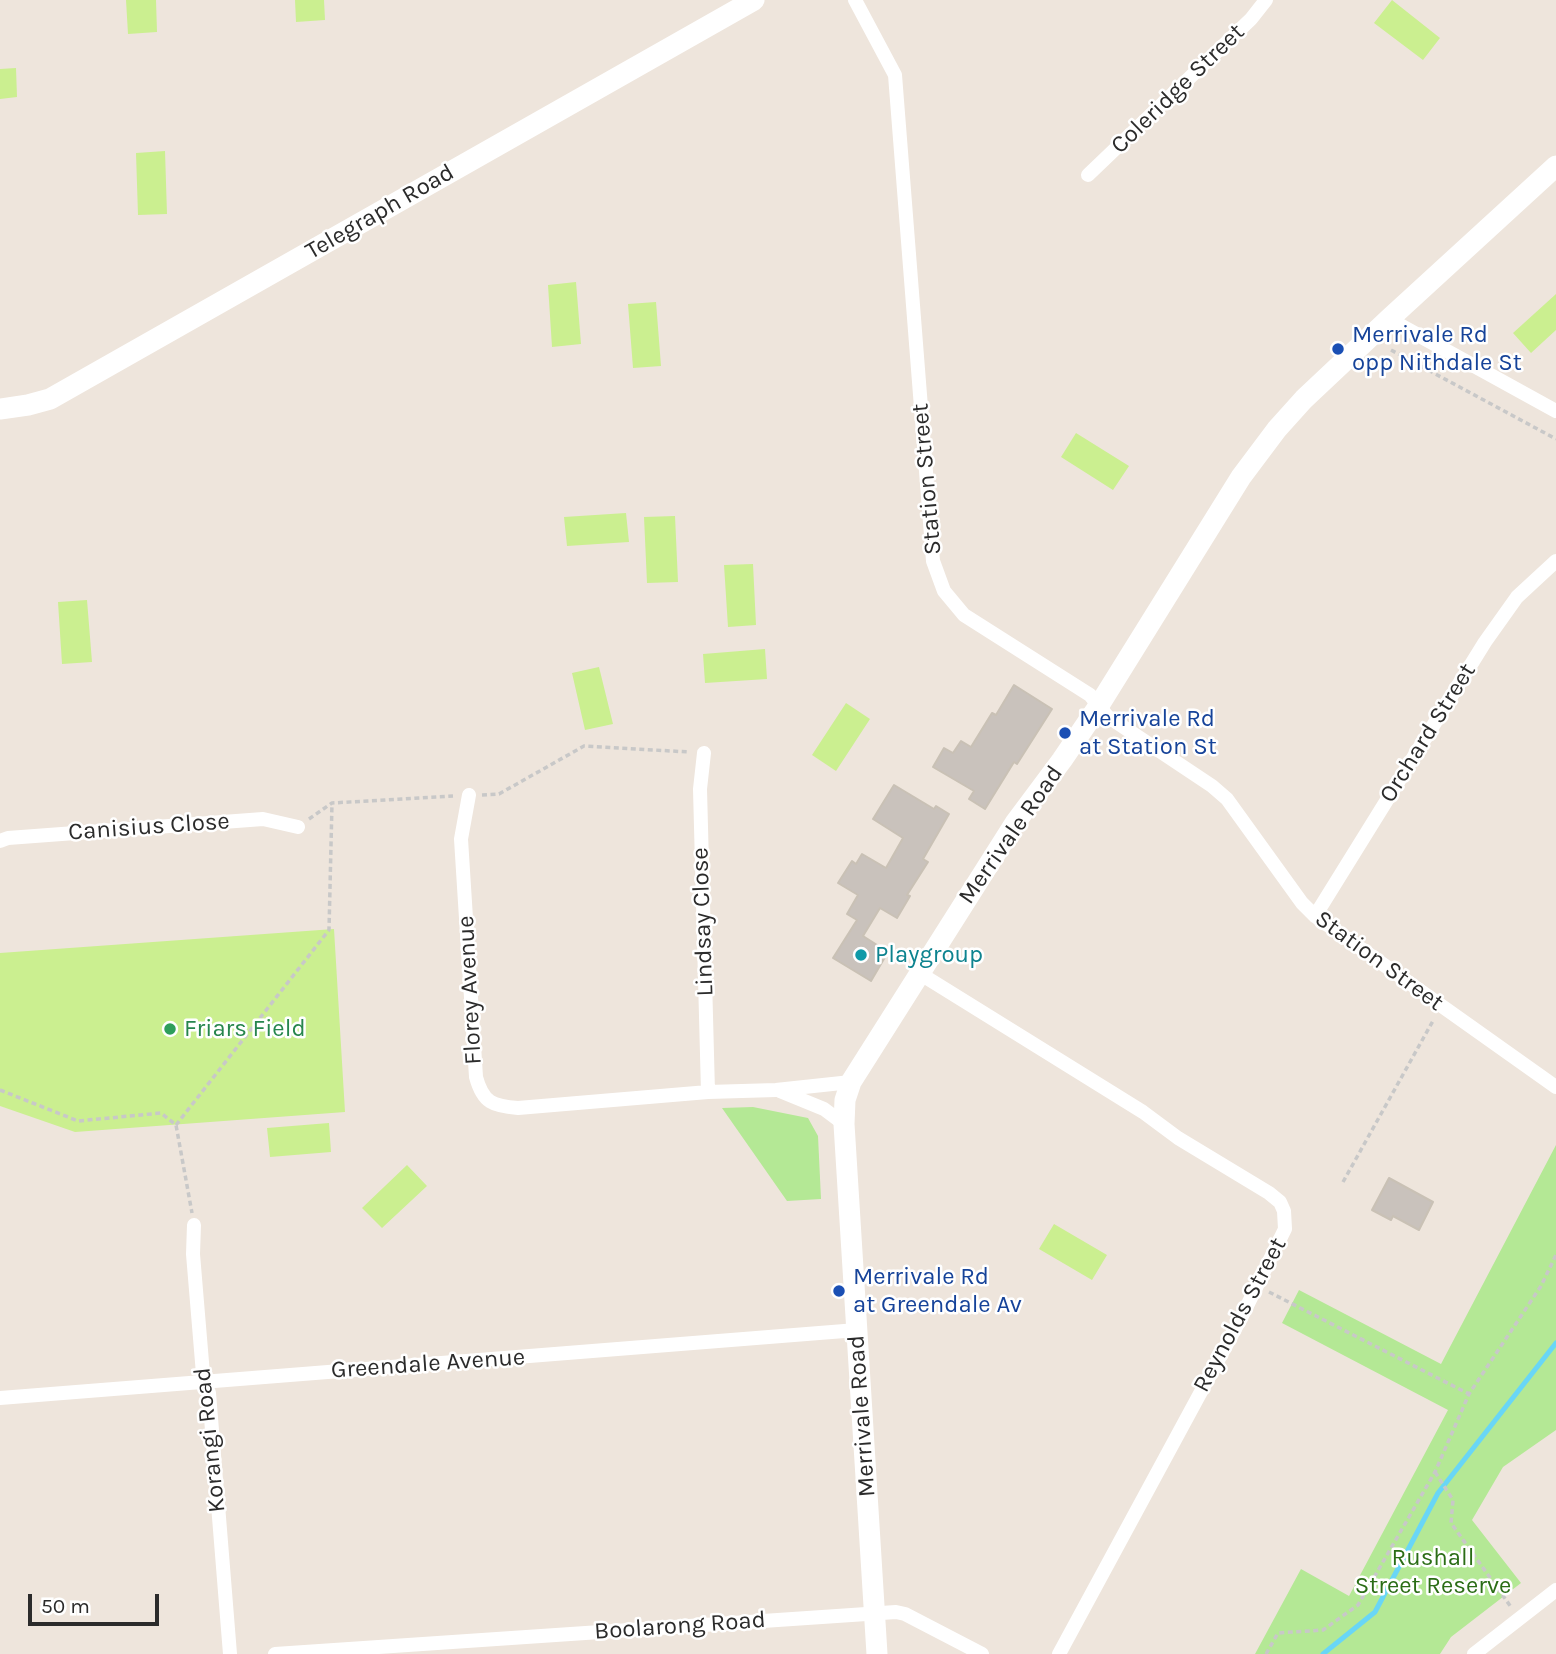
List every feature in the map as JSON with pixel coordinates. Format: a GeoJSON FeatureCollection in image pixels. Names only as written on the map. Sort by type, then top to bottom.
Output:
{"type":"FeatureCollection","features":[{"type":"Feature","properties":{"kind":"street","name":"Telegraph Road"},"geometry":{"type":"LineString","coordinates":[[0,409],[50,399],[753,0]]}},
{"type":"Feature","properties":{"kind":"street","name":"Station Street"},"geometry":{"type":"LineString","coordinates":[[855,0],[895,75],[933,561],[937,576],[949,597],[964,615],[1090,695],[1107,716],[1204,780],[1227,799],[1302,903],[1315,916],[1441,1006],[1554,1081]]}},
{"type":"Feature","properties":{"kind":"street","name":"Coleridge Street"},"geometry":{"type":"LineString","coordinates":[[1088,175],[1251,19],[1266,0]]}},
{"type":"Feature","properties":{"kind":"street","name":"Merrivale Road"},"geometry":{"type":"LineString","coordinates":[[877,1654],[844,1124],[845,1100],[851,1082],[1015,823],[1098,707],[1241,477],[1277,429],[1304,399],[1556,166]]}},
{"type":"Feature","properties":{"kind":"street"},"geometry":{"type":"LineString","coordinates":[[1389,319],[1556,411]]}},
{"type":"Feature","properties":{"kind":"street","name":"Orchard Street"},"geometry":{"type":"LineString","coordinates":[[1315,916],[1485,642],[1517,597],[1556,561]]}},
{"type":"Feature","properties":{"kind":"street","name":"Lindsay Close"},"geometry":{"type":"LineString","coordinates":[[704,753],[700,789],[708,1092]]}},
{"type":"Feature","properties":{"kind":"street","name":"Florey Avenue"},"geometry":{"type":"LineString","coordinates":[[468,796],[461,839],[476,1077],[485,1098],[498,1107],[519,1108],[708,1092],[776,1090],[851,1082]]}},
{"type":"Feature","properties":{"kind":"street","name":"Canisius Close"},"geometry":{"type":"LineString","coordinates":[[0,841],[8,838],[263,819],[299,827]]}},
{"type":"Feature","properties":{"kind":"street","name":"Reynolds Street"},"geometry":{"type":"LineString","coordinates":[[919,973],[1269,1193],[1280,1202],[1284,1210],[1285,1229],[1257,1286],[1059,1654]]}},
{"type":"Feature","properties":{"kind":"street","name":"Florey Avenue"},"geometry":{"type":"LineString","coordinates":[[776,1090],[824,1109],[844,1124]]}},
{"type":"Feature","properties":{"kind":"street","name":"Korangi Road"},"geometry":{"type":"LineString","coordinates":[[194,1225],[193,1254],[205,1382],[209,1393],[230,1654]]}},
{"type":"Feature","properties":{"kind":"street","name":"Greendale Avenue"},"geometry":{"type":"LineString","coordinates":[[0,1398],[857,1330]]}},
{"type":"Feature","properties":{"kind":"street"},"geometry":{"type":"LineString","coordinates":[[1474,1654],[1556,1590]]}},
{"type":"Feature","properties":{"kind":"street","name":"Boolarong Road"},"geometry":{"type":"LineString","coordinates":[[275,1654],[875,1613],[905,1614],[982,1654]]}},
{"type":"Feature","properties":{"kind":"path"},"geometry":{"type":"LineString","coordinates":[[1391,350],[1556,439]]}},
{"type":"Feature","properties":{"kind":"path"},"geometry":{"type":"LineString","coordinates":[[299,827],[332,803],[499,793],[584,746],[704,753]]}},
{"type":"Feature","properties":{"kind":"path"},"geometry":{"type":"LineString","coordinates":[[176,1125],[329,930],[332,803]]}},
{"type":"Feature","properties":{"kind":"path"},"geometry":{"type":"LineString","coordinates":[[1343,1182],[1441,1006]]}},
{"type":"Feature","properties":{"kind":"path"},"geometry":{"type":"LineString","coordinates":[[0,1090],[78,1121],[161,1113],[176,1125],[194,1225]]}},
{"type":"Feature","properties":{"kind":"path"},"geometry":{"type":"LineString","coordinates":[[1266,1654],[1278,1633],[1323,1630],[1358,1605],[1436,1472],[1469,1394],[1541,1286],[1556,1255]]}},
{"type":"Feature","properties":{"kind":"path"},"geometry":{"type":"LineString","coordinates":[[1257,1286],[1469,1394]]}},
{"type":"Feature","properties":{"kind":"path"},"geometry":{"type":"LineString","coordinates":[[1436,1472],[1453,1500],[1451,1522],[1519,1618]]}},
{"type":"Feature","properties":{"kind":"green space"},"geometry":{"type":"Polygon","coordinates":[[[126,0],[156,0],[157,32],[128,34],[126,0]]]}},
{"type":"Feature","properties":{"kind":"green space"},"geometry":{"type":"Polygon","coordinates":[[[295,0],[324,0],[325,20],[296,22],[295,0]]]}},
{"type":"Feature","properties":{"kind":"green space"},"geometry":{"type":"Polygon","coordinates":[[[1392,0],[1440,38],[1423,60],[1374,23],[1392,0]]]}},
{"type":"Feature","properties":{"kind":"green space"},"geometry":{"type":"Polygon","coordinates":[[[16,68],[17,97],[0,99],[0,69],[16,68]]]}},
{"type":"Feature","properties":{"kind":"green space"},"geometry":{"type":"Polygon","coordinates":[[[165,151],[167,214],[138,215],[136,153],[165,151]]]}},
{"type":"Feature","properties":{"kind":"green space"},"geometry":{"type":"Polygon","coordinates":[[[576,282],[581,344],[552,347],[548,285],[576,282]]]}},
{"type":"Feature","properties":{"kind":"green space"},"geometry":{"type":"Polygon","coordinates":[[[1556,294],[1556,330],[1531,353],[1513,333],[1556,294]]]}},
{"type":"Feature","properties":{"kind":"green space"},"geometry":{"type":"Polygon","coordinates":[[[656,302],[661,366],[633,368],[628,304],[656,302]]]}},
{"type":"Feature","properties":{"kind":"green space"},"geometry":{"type":"Polygon","coordinates":[[[1076,433],[1129,466],[1113,490],[1061,457],[1076,433]]]}},
{"type":"Feature","properties":{"kind":"green space"},"geometry":{"type":"Polygon","coordinates":[[[626,513],[629,542],[567,546],[564,517],[626,513]]]}},
{"type":"Feature","properties":{"kind":"green space"},"geometry":{"type":"Polygon","coordinates":[[[675,516],[678,582],[647,583],[644,517],[675,516]]]}},
{"type":"Feature","properties":{"kind":"green space"},"geometry":{"type":"Polygon","coordinates":[[[753,564],[756,625],[728,627],[724,565],[753,564]]]}},
{"type":"Feature","properties":{"kind":"green space"},"geometry":{"type":"Polygon","coordinates":[[[87,600],[92,662],[62,664],[58,602],[87,600]]]}},
{"type":"Feature","properties":{"kind":"green space"},"geometry":{"type":"Polygon","coordinates":[[[765,649],[767,679],[705,683],[703,654],[765,649]]]}},
{"type":"Feature","properties":{"kind":"green space"},"geometry":{"type":"Polygon","coordinates":[[[599,667],[613,724],[585,730],[572,673],[599,667]]]}},
{"type":"Feature","properties":{"kind":"green space"},"geometry":{"type":"Polygon","coordinates":[[[846,703],[870,719],[836,771],[812,755],[846,703]]]}},
{"type":"Feature","properties":{"kind":"green space","name":"Friars Field"},"geometry":{"type":"Polygon","coordinates":[[[334,929],[345,1112],[75,1132],[0,1106],[0,953],[334,929]]]}},
{"type":"Feature","properties":{"kind":"green space"},"geometry":{"type":"Polygon","coordinates":[[[753,1107],[808,1118],[818,1136],[821,1199],[787,1201],[722,1108],[753,1107]]]}},
{"type":"Feature","properties":{"kind":"green space"},"geometry":{"type":"Polygon","coordinates":[[[329,1123],[331,1152],[270,1157],[267,1128],[329,1123]]]}},
{"type":"Feature","properties":{"kind":"green space","name":"Rushall Street Reserve"},"geometry":{"type":"Polygon","coordinates":[[[1556,1145],[1556,1430],[1503,1467],[1472,1520],[1521,1583],[1451,1637],[1440,1654],[1255,1654],[1301,1569],[1349,1596],[1448,1410],[1282,1323],[1299,1290],[1441,1364],[1556,1145]]]}},
{"type":"Feature","properties":{"kind":"green space"},"geometry":{"type":"Polygon","coordinates":[[[407,1165],[427,1186],[382,1228],[362,1208],[407,1165]]]}},
{"type":"Feature","properties":{"kind":"green space"},"geometry":{"type":"Polygon","coordinates":[[[1054,1224],[1107,1255],[1092,1280],[1039,1249],[1054,1224]]]}},
{"type":"Feature","properties":{"kind":"building"},"geometry":{"type":"Polygon","coordinates":[[[1014,685],[1052,709],[985,809],[969,799],[974,791],[933,767],[944,748],[953,753],[961,741],[971,747],[992,713],[996,715],[1014,685]]]}},
{"type":"Feature","properties":{"kind":"building"},"geometry":{"type":"Polygon","coordinates":[[[894,785],[934,809],[936,806],[949,814],[923,859],[928,862],[907,895],[910,896],[897,918],[880,908],[863,936],[888,952],[871,981],[833,958],[857,920],[847,914],[858,895],[838,883],[852,861],[856,864],[862,854],[886,868],[903,838],[873,819],[894,785]]]}},
{"type":"Feature","properties":{"kind":"building"},"geometry":{"type":"Polygon","coordinates":[[[1389,1178],[1433,1202],[1419,1230],[1393,1216],[1391,1220],[1372,1210],[1389,1178]]]}},
{"type":"Feature","properties":{"kind":"waterway"},"geometry":{"type":"LineString","coordinates":[[1323,1654],[1375,1612],[1438,1493],[1556,1343]]}},
{"type":"Feature","properties":{"kind":"place","name":"Merrivale Rd opp Nithdale St"},"geometry":{"type":"Point","coordinates":[1338,349]}},
{"type":"Feature","properties":{"kind":"place","name":"Merrivale Rd at Station St"},"geometry":{"type":"Point","coordinates":[1065,733]}},
{"type":"Feature","properties":{"kind":"place","name":"Playgroup"},"geometry":{"type":"Point","coordinates":[861,955]}},
{"type":"Feature","properties":{"kind":"place","name":"Friars Field"},"geometry":{"type":"Point","coordinates":[170,1029]}},
{"type":"Feature","properties":{"kind":"place","name":"Merrivale Rd at Greendale Av"},"geometry":{"type":"Point","coordinates":[839,1291]}}]}
